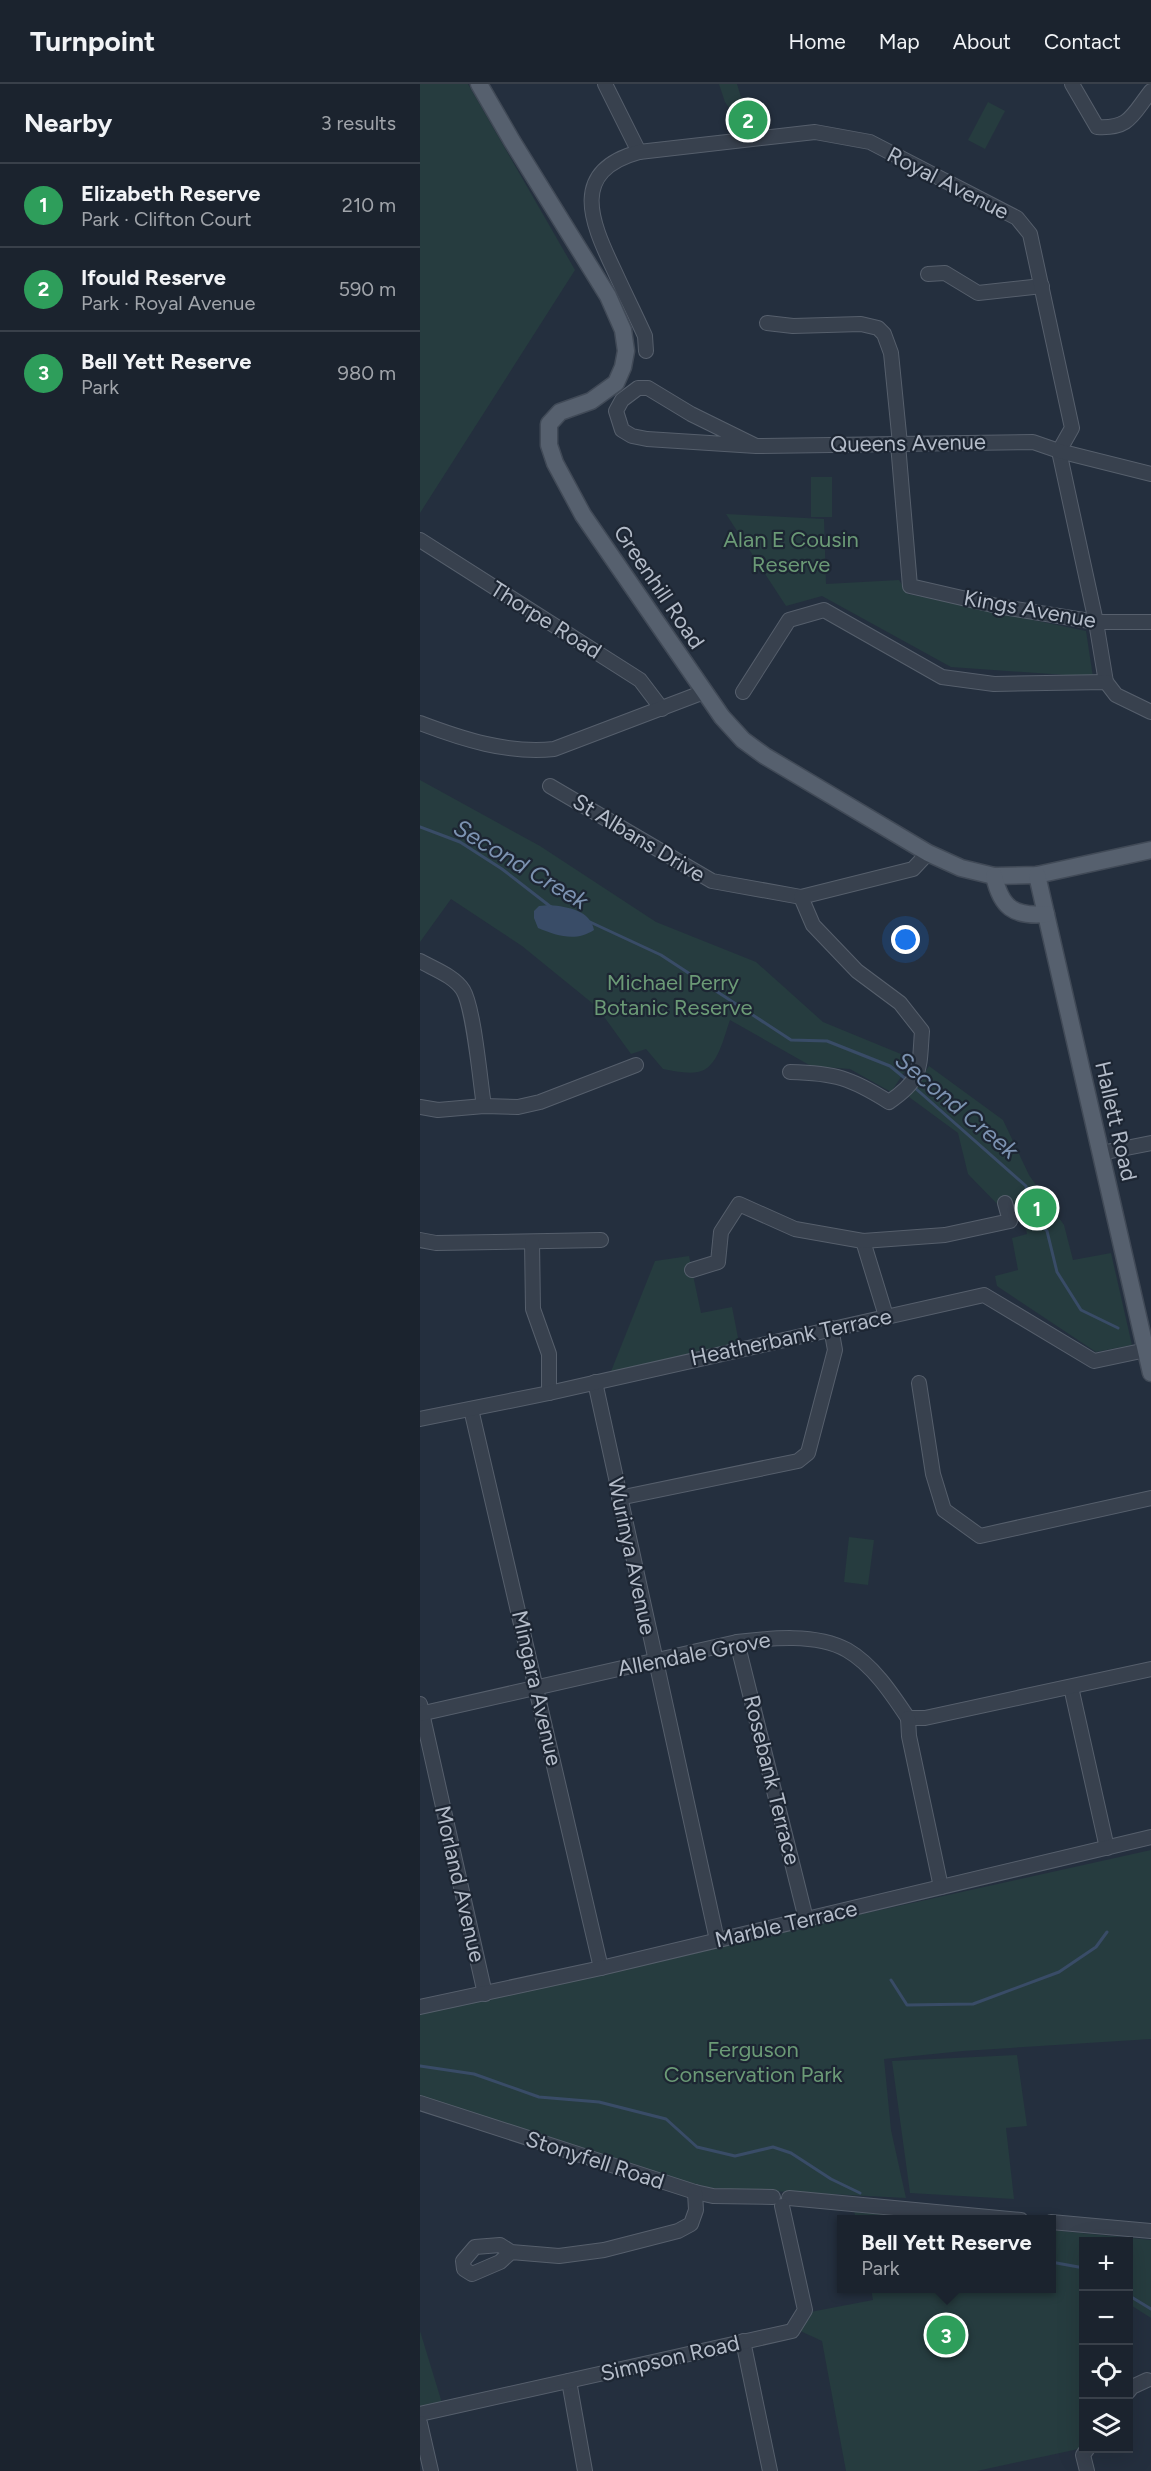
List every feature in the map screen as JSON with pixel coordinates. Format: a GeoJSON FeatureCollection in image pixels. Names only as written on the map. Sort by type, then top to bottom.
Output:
{"type":"FeatureCollection","features":[{"type":"Feature","properties":{"kind":"main road","name":"Greenhill Road"},"geometry":{"type":"LineString","coordinates":[[479,84],[608,296],[623,330],[626,351],[623,367],[616,383],[591,401],[560,412],[549,424],[549,445],[578,504],[605,549],[722,717],[743,740],[765,756],[928,853],[961,868],[994,876],[1036,875],[1151,850]]}},
{"type":"Feature","properties":{"kind":"main road","name":"Hallett Road"},"geometry":{"type":"LineString","coordinates":[[1036,875],[1151,1373]]}},
{"type":"Feature","properties":{"kind":"main road"},"geometry":{"type":"LineString","coordinates":[[994,876],[1001,900],[1009,908],[1022,913],[1046,914]]}},
{"type":"Feature","properties":{"kind":"street"},"geometry":{"type":"LineString","coordinates":[[605,84],[639,152]]}},
{"type":"Feature","properties":{"kind":"street"},"geometry":{"type":"LineString","coordinates":[[1072,84],[1097,127],[1112,128],[1126,123],[1151,91]]}},
{"type":"Feature","properties":{"kind":"street","name":"Royal Avenue"},"geometry":{"type":"LineString","coordinates":[[646,351],[645,336],[596,228],[590,201],[601,172],[621,157],[639,152],[815,132],[870,142],[1017,219],[1030,234],[1072,428],[1059,451]]}},
{"type":"Feature","properties":{"kind":"street"},"geometry":{"type":"LineString","coordinates":[[928,274],[945,273],[978,293],[1042,286]]}},
{"type":"Feature","properties":{"kind":"street"},"geometry":{"type":"LineString","coordinates":[[767,323],[793,326],[871,325],[885,334],[892,365],[899,444]]}},
{"type":"Feature","properties":{"kind":"street","name":"Queens Avenue"},"geometry":{"type":"LineString","coordinates":[[756,446],[691,414],[648,388],[638,388],[622,400],[616,411],[622,430],[639,438],[756,446],[1033,442],[1059,451],[1151,474]]}},
{"type":"Feature","properties":{"kind":"street","name":"Kings Avenue"},"geometry":{"type":"LineString","coordinates":[[899,444],[910,585],[997,606],[1096,622],[1151,622]]}},
{"type":"Feature","properties":{"kind":"street"},"geometry":{"type":"LineString","coordinates":[[1059,451],[1096,622],[1106,682],[1116,695],[1151,712]]}},
{"type":"Feature","properties":{"kind":"street","name":"Thorpe Road"},"geometry":{"type":"LineString","coordinates":[[420,540],[640,680],[662,709]]}},
{"type":"Feature","properties":{"kind":"street"},"geometry":{"type":"LineString","coordinates":[[743,692],[789,620],[824,610],[942,677],[973,683],[994,684],[1106,682]]}},
{"type":"Feature","properties":{"kind":"street"},"geometry":{"type":"LineString","coordinates":[[420,723],[467,741],[534,752],[554,749],[704,692]]}},
{"type":"Feature","properties":{"kind":"street","name":"St Albans Drive"},"geometry":{"type":"LineString","coordinates":[[550,786],[712,881],[801,897]]}},
{"type":"Feature","properties":{"kind":"street"},"geometry":{"type":"LineString","coordinates":[[790,1072],[824,1073],[859,1083],[889,1102],[911,1084],[920,1068],[922,1030],[900,1003],[857,970],[813,925],[801,897],[913,869],[928,853]]}},
{"type":"Feature","properties":{"kind":"street"},"geometry":{"type":"LineString","coordinates":[[420,961],[454,980],[463,991],[469,1008],[484,1107]]}},
{"type":"Feature","properties":{"kind":"street"},"geometry":{"type":"LineString","coordinates":[[420,1107],[438,1110],[518,1107],[540,1102],[636,1065]]}},
{"type":"Feature","properties":{"kind":"street"},"geometry":{"type":"LineString","coordinates":[[1101,1153],[1151,1143]]}},
{"type":"Feature","properties":{"kind":"street"},"geometry":{"type":"LineString","coordinates":[[692,1270],[718,1262],[721,1232],[739,1204],[795,1229],[862,1241],[945,1235],[1010,1221],[1005,1203]]}},
{"type":"Feature","properties":{"kind":"street"},"geometry":{"type":"LineString","coordinates":[[420,1240],[436,1243],[601,1240]]}},
{"type":"Feature","properties":{"kind":"street"},"geometry":{"type":"LineString","coordinates":[[862,1241],[886,1316]]}},
{"type":"Feature","properties":{"kind":"street"},"geometry":{"type":"LineString","coordinates":[[532,1242],[533,1309],[549,1354],[549,1393]]}},
{"type":"Feature","properties":{"kind":"street","name":"Heatherbank Terrace"},"geometry":{"type":"LineString","coordinates":[[420,1419],[549,1393],[984,1295],[1094,1361],[1146,1350]]}},
{"type":"Feature","properties":{"kind":"street"},"geometry":{"type":"LineString","coordinates":[[620,1498],[798,1461],[808,1453],[835,1350],[831,1328]]}},
{"type":"Feature","properties":{"kind":"street","name":"Wurinya Avenue"},"geometry":{"type":"LineString","coordinates":[[595,1382],[717,1940]]}},
{"type":"Feature","properties":{"kind":"street"},"geometry":{"type":"LineString","coordinates":[[919,1383],[933,1474],[944,1510],[980,1536],[1151,1498]]}},
{"type":"Feature","properties":{"kind":"street","name":"Mingara Avenue"},"geometry":{"type":"LineString","coordinates":[[471,1409],[601,1968]]}},
{"type":"Feature","properties":{"kind":"street","name":"Allendale Grove"},"geometry":{"type":"LineString","coordinates":[[421,1710],[537,1687],[738,1642],[776,1637],[816,1640],[846,1650],[889,1689],[908,1718]]}},
{"type":"Feature","properties":{"kind":"street","name":"Rosebank Terrace"},"geometry":{"type":"LineString","coordinates":[[738,1642],[806,1919]]}},
{"type":"Feature","properties":{"kind":"street"},"geometry":{"type":"LineString","coordinates":[[941,1887],[909,1736],[908,1718],[925,1718],[1151,1669]]}},
{"type":"Feature","properties":{"kind":"street"},"geometry":{"type":"LineString","coordinates":[[1071,1687],[1107,1848]]}},
{"type":"Feature","properties":{"kind":"street","name":"Morland Avenue"},"geometry":{"type":"LineString","coordinates":[[421,1710],[485,1994]]}},
{"type":"Feature","properties":{"kind":"street","name":"Marble Terrace"},"geometry":{"type":"LineString","coordinates":[[420,2007],[601,1968],[1151,1837]]}},
{"type":"Feature","properties":{"kind":"street","name":"Stonyfell Road"},"geometry":{"type":"LineString","coordinates":[[420,2103],[713,2196],[958,2215]]}},
{"type":"Feature","properties":{"kind":"street"},"geometry":{"type":"LineString","coordinates":[[511,2252],[570,2254],[603,2250],[678,2231],[691,2224],[696,2210],[695,2192]]}},
{"type":"Feature","properties":{"kind":"street","name":"Simpson Road"},"geometry":{"type":"LineString","coordinates":[[420,2414],[792,2331],[804,2310],[781,2201]]}},
{"type":"Feature","properties":{"kind":"street"},"geometry":{"type":"LineString","coordinates":[[1056,2222],[1151,2231]]}},
{"type":"Feature","properties":{"kind":"street"},"geometry":{"type":"LineString","coordinates":[[743,2341],[770,2471]]}},
{"type":"Feature","properties":{"kind":"street"},"geometry":{"type":"LineString","coordinates":[[1133,2387],[1147,2380]]}},
{"type":"Feature","properties":{"kind":"street"},"geometry":{"type":"LineString","coordinates":[[569,2381],[585,2471]]}},
{"type":"Feature","properties":{"kind":"street"},"geometry":{"type":"LineString","coordinates":[[420,2422],[431,2471]]}},
{"type":"Feature","properties":{"kind":"street"},"geometry":{"type":"LineString","coordinates":[[1084,2453],[1087,2471]]}},
{"type":"Feature","properties":{"kind":"green space"},"geometry":{"type":"Polygon","coordinates":[[[420,84],[468,84],[575,270],[420,513],[420,84]]]}},
{"type":"Feature","properties":{"kind":"green space"},"geometry":{"type":"Polygon","coordinates":[[[719,84],[737,84],[741,97],[773,138],[750,140],[725,102],[719,84]]]}},
{"type":"Feature","properties":{"kind":"green space"},"geometry":{"type":"Polygon","coordinates":[[[988,102],[1005,111],[985,149],[968,140],[988,102]]]}},
{"type":"Feature","properties":{"kind":"green space"},"geometry":{"type":"Polygon","coordinates":[[[811,477],[832,477],[832,517],[811,517],[811,477]]]}},
{"type":"Feature","properties":{"kind":"green space","name":"Alan E Cousin Reserve"},"geometry":{"type":"Polygon","coordinates":[[[726,514],[824,519],[826,584],[899,580],[908,594],[1086,631],[1093,677],[951,667],[822,596],[786,606],[726,514]]]}},
{"type":"Feature","properties":{"kind":"green space","name":"Michael Perry Botanic Reserve"},"geometry":{"type":"Polygon","coordinates":[[[420,780],[540,846],[656,922],[756,962],[823,1022],[913,1059],[891,1092],[850,1069],[811,1066],[730,1020],[719,1051],[711,1065],[705,1070],[689,1073],[663,1069],[646,1049],[631,1054],[597,1007],[522,946],[451,899],[420,942],[420,780]]]}},
{"type":"Feature","properties":{"kind":"green space"},"geometry":{"type":"Polygon","coordinates":[[[929,1066],[1003,1120],[1029,1175],[1064,1225],[1073,1260],[1111,1253],[1132,1345],[1096,1352],[997,1286],[995,1276],[1018,1270],[1012,1238],[1027,1234],[1021,1207],[1002,1209],[968,1174],[958,1133],[909,1097],[929,1066]]]}},
{"type":"Feature","properties":{"kind":"green space"},"geometry":{"type":"Polygon","coordinates":[[[689,1256],[701,1313],[732,1307],[740,1348],[608,1379],[655,1261],[689,1256]]]}},
{"type":"Feature","properties":{"kind":"green space"},"geometry":{"type":"Polygon","coordinates":[[[849,1537],[874,1540],[868,1585],[844,1582],[849,1537]]]}},
{"type":"Feature","properties":{"kind":"green space","name":"Ferguson Conservation Park"},"geometry":{"type":"Polygon","coordinates":[[[1151,1850],[1151,2039],[963,2051],[884,2059],[891,2130],[906,2198],[711,2188],[657,2174],[640,2166],[420,2097],[420,2012],[1151,1850]]]}},
{"type":"Feature","properties":{"kind":"green space"},"geometry":{"type":"Polygon","coordinates":[[[1017,2055],[1027,2126],[1006,2128],[1014,2199],[910,2193],[892,2061],[1017,2055]]]}},
{"type":"Feature","properties":{"kind":"green space"},"geometry":{"type":"Polygon","coordinates":[[[854,2211],[898,2215],[855,2215],[854,2211]]]}},
{"type":"Feature","properties":{"kind":"green space"},"geometry":{"type":"Polygon","coordinates":[[[1056,2230],[1121,2237],[1079,2237],[1079,2449],[977,2471],[846,2471],[822,2341],[796,2329],[805,2313],[873,2300],[872,2293],[1056,2293],[1056,2230]]]}},
{"type":"Feature","properties":{"kind":"green space"},"geometry":{"type":"Polygon","coordinates":[[[1133,2238],[1151,2240],[1151,2318],[1133,2307],[1133,2238]]]}},
{"type":"Feature","properties":{"kind":"green space"},"geometry":{"type":"Polygon","coordinates":[[[420,2331],[442,2403],[420,2408],[420,2331]]]}},
{"type":"Feature","properties":{"kind":"water"},"geometry":{"type":"Polygon","coordinates":[[[550,905],[583,914],[592,923],[594,930],[573,937],[538,928],[534,911],[539,906],[550,905]]]}},
{"type":"Feature","properties":{"kind":"waterway","name":"Second Creek"},"geometry":{"type":"LineString","coordinates":[[420,827],[460,842],[502,869],[551,907]]}},
{"type":"Feature","properties":{"kind":"waterway","name":"Second Creek"},"geometry":{"type":"LineString","coordinates":[[590,922],[661,955],[791,1040],[827,1041],[890,1066],[907,1080]]}},
{"type":"Feature","properties":{"kind":"waterway","name":"Second Creek"},"geometry":{"type":"LineString","coordinates":[[914,1087],[1026,1186],[1030,1213],[1047,1231],[1057,1272],[1081,1310],[1118,1328]]}},
{"type":"Feature","properties":{"kind":"waterway"},"geometry":{"type":"LineString","coordinates":[[891,1980],[907,2005],[973,2004],[1059,1972],[1096,1947],[1107,1932]]}},
{"type":"Feature","properties":{"kind":"waterway"},"geometry":{"type":"LineString","coordinates":[[420,2066],[474,2074],[539,2097],[599,2102],[666,2119],[697,2147],[735,2156],[773,2147],[791,2153],[831,2179],[860,2193]]}},
{"type":"Feature","properties":{"kind":"waterway"},"geometry":{"type":"LineString","coordinates":[[1056,2263],[1079,2267]]}},
{"type":"Feature","properties":{"kind":"waterway"},"geometry":{"type":"LineString","coordinates":[[1133,2298],[1151,2309]]}},
{"type":"Feature","properties":{"kind":"place","name":"Ifould Reserve"},"geometry":{"type":"Point","coordinates":[748,120]}},
{"type":"Feature","properties":{"kind":"place","name":"Elizabeth Reserve"},"geometry":{"type":"Point","coordinates":[1037,1208]}},
{"type":"Feature","properties":{"kind":"place","name":"Bell Yett Reserve"},"geometry":{"type":"Point","coordinates":[946,2335]}}]}
